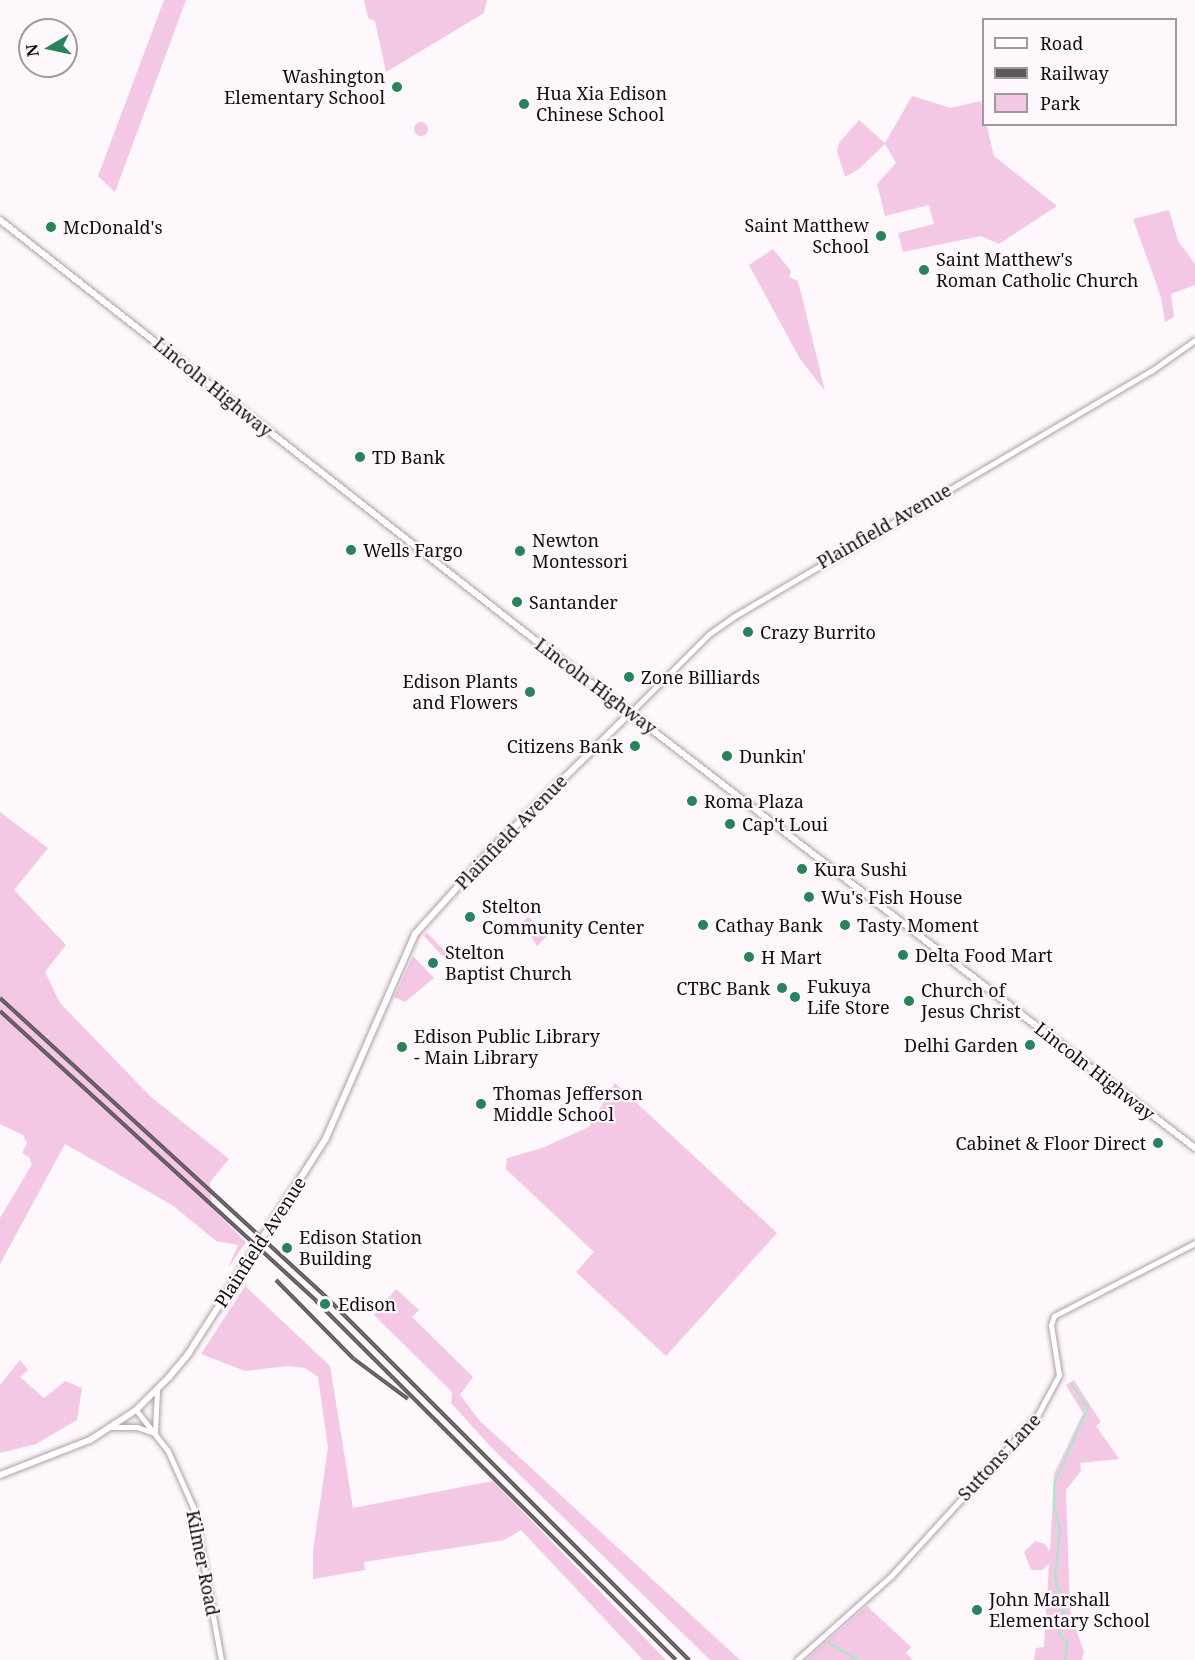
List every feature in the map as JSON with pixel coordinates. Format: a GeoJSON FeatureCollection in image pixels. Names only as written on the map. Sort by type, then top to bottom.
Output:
{"type":"FeatureCollection","features":[{"type":"Feature","properties":{"kind":"main road","name":"Lincoln Highway"},"geometry":{"type":"LineString","coordinates":[[0,220],[1195,1148]]}},
{"type":"Feature","properties":{"kind":"main road","name":"Plainfield Avenue"},"geometry":{"type":"LineString","coordinates":[[0,1475],[72,1450],[112,1427],[136,1410],[157,1390],[188,1354],[326,1137],[415,934],[490,851],[631,712]]}},
{"type":"Feature","properties":{"kind":"street","name":"Plainfield Avenue"},"geometry":{"type":"LineString","coordinates":[[631,712],[709,634],[733,617],[1151,371],[1195,340]]}},
{"type":"Feature","properties":{"kind":"street","name":"Suttons Lane"},"geometry":{"type":"LineString","coordinates":[[797,1660],[884,1583],[921,1538],[1008,1451],[1047,1403],[1059,1375],[1050,1325],[1054,1316],[1195,1243]]}},
{"type":"Feature","properties":{"kind":"street"},"geometry":{"type":"LineString","coordinates":[[112,1427],[137,1427],[156,1433],[157,1390]]}},
{"type":"Feature","properties":{"kind":"street","name":"Kilmer Road"},"geometry":{"type":"LineString","coordinates":[[136,1410],[156,1433],[180,1474],[201,1535],[221,1660]]}},
{"type":"Feature","properties":{"kind":"green space"},"geometry":{"type":"Polygon","coordinates":[[[164,0],[186,0],[115,192],[98,176],[164,0]]]}},
{"type":"Feature","properties":{"kind":"green space"},"geometry":{"type":"Polygon","coordinates":[[[364,0],[487,0],[484,13],[386,72],[375,21],[368,18],[364,0]]]}},
{"type":"Feature","properties":{"kind":"green space"},"geometry":{"type":"Polygon","coordinates":[[[912,96],[951,108],[981,101],[982,126],[987,126],[994,156],[1057,206],[999,244],[981,236],[903,252],[898,233],[934,224],[929,205],[885,216],[877,184],[896,163],[885,144],[859,169],[845,177],[837,151],[839,143],[859,120],[885,143],[912,96]]]}},
{"type":"Feature","properties":{"kind":"green space"},"geometry":{"type":"Polygon","coordinates":[[[418,122],[424,122],[428,129],[424,136],[418,136],[414,132],[414,126],[418,122]]]}},
{"type":"Feature","properties":{"kind":"green space"},"geometry":{"type":"Polygon","coordinates":[[[1169,210],[1178,241],[1195,264],[1195,285],[1171,294],[1174,317],[1165,322],[1161,297],[1133,219],[1169,210]]]}},
{"type":"Feature","properties":{"kind":"green space"},"geometry":{"type":"Polygon","coordinates":[[[773,249],[791,271],[789,277],[798,281],[825,391],[800,359],[749,265],[773,249]]]}},
{"type":"Feature","properties":{"kind":"green space"},"geometry":{"type":"Polygon","coordinates":[[[0,812],[48,848],[14,890],[66,945],[45,972],[60,1003],[151,1097],[229,1159],[210,1182],[212,1208],[246,1242],[228,1268],[238,1245],[216,1241],[172,1205],[65,1144],[0,1264],[0,1218],[31,1166],[34,1156],[31,1164],[30,1158],[22,1153],[27,1143],[23,1135],[0,1124],[0,812]]]}},
{"type":"Feature","properties":{"kind":"green space"},"geometry":{"type":"Polygon","coordinates":[[[528,917],[549,934],[537,946],[522,922],[528,917]]]}},
{"type":"Feature","properties":{"kind":"green space"},"geometry":{"type":"Polygon","coordinates":[[[427,933],[452,958],[448,962],[424,936],[427,933]]]}},
{"type":"Feature","properties":{"kind":"green space"},"geometry":{"type":"Polygon","coordinates":[[[413,956],[434,978],[405,1002],[394,997],[413,956]]]}},
{"type":"Feature","properties":{"kind":"green space"},"geometry":{"type":"Polygon","coordinates":[[[615,1083],[777,1233],[666,1356],[576,1272],[594,1252],[506,1169],[507,1158],[542,1148],[589,1127],[615,1083]]]}},
{"type":"Feature","properties":{"kind":"green space"},"geometry":{"type":"Polygon","coordinates":[[[245,1286],[330,1366],[353,1508],[493,1481],[666,1660],[643,1660],[521,1530],[504,1540],[364,1562],[365,1570],[313,1579],[313,1551],[328,1448],[318,1377],[305,1368],[288,1366],[245,1371],[201,1354],[245,1286]]]}},
{"type":"Feature","properties":{"kind":"green space"},"geometry":{"type":"Polygon","coordinates":[[[396,1289],[419,1310],[412,1317],[473,1377],[460,1395],[480,1421],[740,1660],[710,1660],[492,1448],[451,1403],[452,1392],[374,1315],[396,1289]]]}},
{"type":"Feature","properties":{"kind":"green space"},"geometry":{"type":"Polygon","coordinates":[[[20,1360],[28,1370],[20,1377],[44,1398],[65,1381],[82,1388],[77,1420],[36,1444],[0,1453],[0,1385],[20,1360]]]}},
{"type":"Feature","properties":{"kind":"green space"},"geometry":{"type":"Polygon","coordinates":[[[1074,1380],[1101,1422],[1096,1426],[1119,1459],[1080,1463],[1081,1471],[1066,1490],[1070,1611],[1084,1652],[1082,1660],[1034,1660],[1036,1648],[1044,1647],[1049,1564],[1042,1570],[1031,1570],[1024,1552],[1035,1541],[1045,1544],[1050,1552],[1054,1474],[1083,1413],[1066,1385],[1074,1380]]]}},
{"type":"Feature","properties":{"kind":"green space"},"geometry":{"type":"Polygon","coordinates":[[[867,1606],[911,1647],[906,1653],[913,1660],[806,1660],[867,1606]]]}},
{"type":"Feature","properties":{"kind":"waterway"},"geometry":{"type":"LineString","coordinates":[[1065,1660],[1067,1642],[1059,1634],[1064,1612],[1055,1579],[1060,1530],[1054,1505],[1055,1482],[1088,1408],[1072,1385]]}},
{"type":"Feature","properties":{"kind":"waterway"},"geometry":{"type":"LineString","coordinates":[[829,1643],[858,1660]]}},
{"type":"Feature","properties":{"kind":"railway"},"geometry":{"type":"LineString","coordinates":[[0,998],[323,1294],[689,1660]]}},
{"type":"Feature","properties":{"kind":"railway"},"geometry":{"type":"LineString","coordinates":[[0,1011],[316,1301],[676,1660]]}},
{"type":"Feature","properties":{"kind":"railway"},"geometry":{"type":"LineString","coordinates":[[276,1280],[354,1359],[408,1399]]}},
{"type":"Feature","properties":{"kind":"place","name":"Washington Elementary School"},"geometry":{"type":"Point","coordinates":[397,87]}},
{"type":"Feature","properties":{"kind":"place","name":"Hua Xia Edison Chinese School"},"geometry":{"type":"Point","coordinates":[524,104]}},
{"type":"Feature","properties":{"kind":"place","name":"McDonald's"},"geometry":{"type":"Point","coordinates":[51,227]}},
{"type":"Feature","properties":{"kind":"place","name":"Saint Matthew School"},"geometry":{"type":"Point","coordinates":[881,236]}},
{"type":"Feature","properties":{"kind":"place","name":"Saint Matthew's Roman Catholic Church"},"geometry":{"type":"Point","coordinates":[924,270]}},
{"type":"Feature","properties":{"kind":"place","name":"TD Bank"},"geometry":{"type":"Point","coordinates":[360,457]}},
{"type":"Feature","properties":{"kind":"place","name":"Wells Fargo"},"geometry":{"type":"Point","coordinates":[351,550]}},
{"type":"Feature","properties":{"kind":"place","name":"Newton Montessori"},"geometry":{"type":"Point","coordinates":[520,551]}},
{"type":"Feature","properties":{"kind":"place","name":"Santander"},"geometry":{"type":"Point","coordinates":[517,602]}},
{"type":"Feature","properties":{"kind":"place","name":"Crazy Burrito"},"geometry":{"type":"Point","coordinates":[748,632]}},
{"type":"Feature","properties":{"kind":"place","name":"Zone Billiards"},"geometry":{"type":"Point","coordinates":[629,677]}},
{"type":"Feature","properties":{"kind":"place","name":"Edison Plants and Flowers"},"geometry":{"type":"Point","coordinates":[530,692]}},
{"type":"Feature","properties":{"kind":"place","name":"Citizens Bank"},"geometry":{"type":"Point","coordinates":[635,746]}},
{"type":"Feature","properties":{"kind":"place","name":"Dunkin'"},"geometry":{"type":"Point","coordinates":[727,756]}},
{"type":"Feature","properties":{"kind":"place","name":"Roma Plaza"},"geometry":{"type":"Point","coordinates":[692,801]}},
{"type":"Feature","properties":{"kind":"place","name":"Cap't Loui"},"geometry":{"type":"Point","coordinates":[730,824]}},
{"type":"Feature","properties":{"kind":"place","name":"Kura Sushi"},"geometry":{"type":"Point","coordinates":[802,869]}},
{"type":"Feature","properties":{"kind":"place","name":"Wu's Fish House"},"geometry":{"type":"Point","coordinates":[809,897]}},
{"type":"Feature","properties":{"kind":"place","name":"Stelton Community Center"},"geometry":{"type":"Point","coordinates":[470,917]}},
{"type":"Feature","properties":{"kind":"place","name":"Cathay Bank"},"geometry":{"type":"Point","coordinates":[703,925]}},
{"type":"Feature","properties":{"kind":"place","name":"Tasty Moment"},"geometry":{"type":"Point","coordinates":[845,925]}},
{"type":"Feature","properties":{"kind":"place","name":"Delta Food Mart"},"geometry":{"type":"Point","coordinates":[903,955]}},
{"type":"Feature","properties":{"kind":"place","name":"H Mart"},"geometry":{"type":"Point","coordinates":[749,957]}},
{"type":"Feature","properties":{"kind":"place","name":"Stelton Baptist Church"},"geometry":{"type":"Point","coordinates":[433,963]}},
{"type":"Feature","properties":{"kind":"place","name":"CTBC Bank"},"geometry":{"type":"Point","coordinates":[782,988]}},
{"type":"Feature","properties":{"kind":"place","name":"Fukuya Life Store"},"geometry":{"type":"Point","coordinates":[795,997]}},
{"type":"Feature","properties":{"kind":"place","name":"Church of Jesus Christ"},"geometry":{"type":"Point","coordinates":[909,1001]}},
{"type":"Feature","properties":{"kind":"place","name":"Delhi Garden"},"geometry":{"type":"Point","coordinates":[1030,1045]}},
{"type":"Feature","properties":{"kind":"place","name":"Edison Public Library - Main Library"},"geometry":{"type":"Point","coordinates":[402,1047]}},
{"type":"Feature","properties":{"kind":"place","name":"Thomas Jefferson Middle School"},"geometry":{"type":"Point","coordinates":[481,1104]}},
{"type":"Feature","properties":{"kind":"place","name":"Cabinet & Floor Direct"},"geometry":{"type":"Point","coordinates":[1158,1143]}},
{"type":"Feature","properties":{"kind":"place","name":"Edison Station Building"},"geometry":{"type":"Point","coordinates":[287,1248]}},
{"type":"Feature","properties":{"kind":"place","name":"Edison"},"geometry":{"type":"Point","coordinates":[325,1304]}},
{"type":"Feature","properties":{"kind":"place","name":"John Marshall Elementary School"},"geometry":{"type":"Point","coordinates":[977,1610]}}]}
